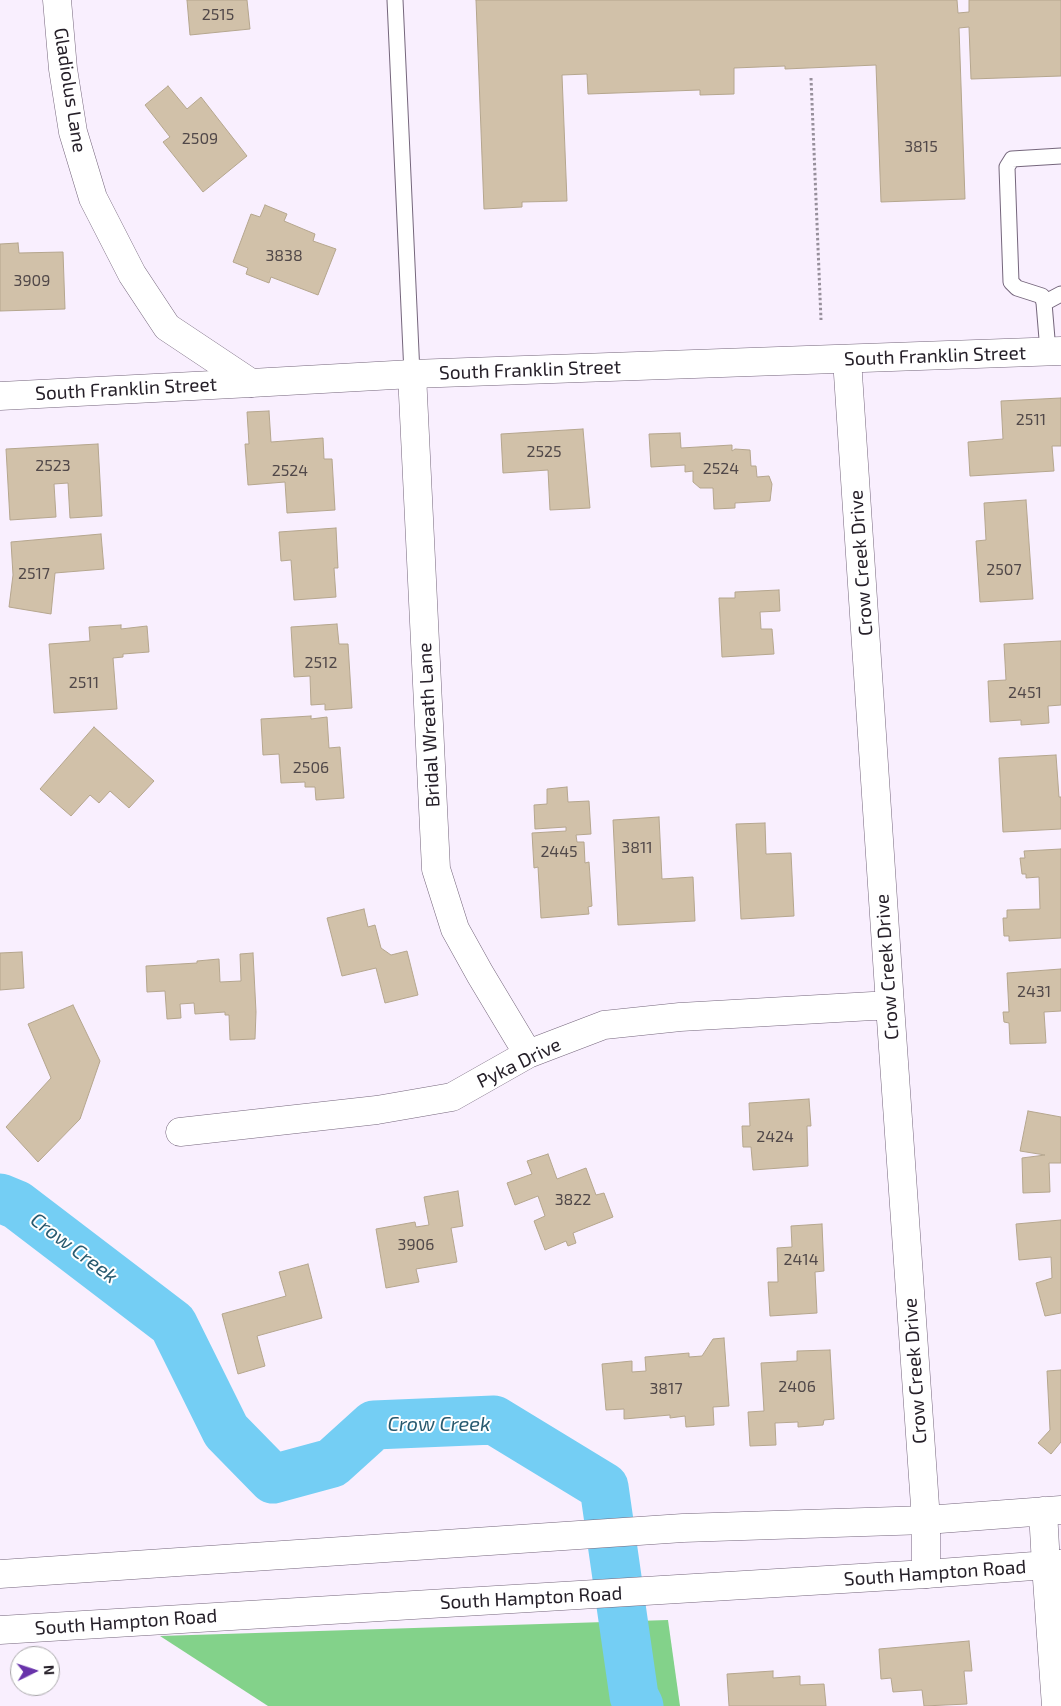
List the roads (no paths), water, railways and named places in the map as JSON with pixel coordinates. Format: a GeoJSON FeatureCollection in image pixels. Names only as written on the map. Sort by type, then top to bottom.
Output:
{"type":"FeatureCollection","features":[{"type":"Feature","properties":{"kind":"street","name":"Gladiolus Lane"},"geometry":{"type":"LineString","coordinates":[[57,0],[63,69],[73,132],[97,206],[132,274],[167,327],[251,383]]}},
{"type":"Feature","properties":{"kind":"street","name":"South Franklin Street"},"geometry":{"type":"LineString","coordinates":[[0,396],[412,374],[1054,351]]}},
{"type":"Feature","properties":{"kind":"street","name":"Crow Creek Drive"},"geometry":{"type":"LineString","coordinates":[[847,359],[926,1520],[926,1574]]}},
{"type":"Feature","properties":{"kind":"street","name":"Bridal Wreath Lane"},"geometry":{"type":"LineString","coordinates":[[412,374],[436,869],[455,929],[528,1054]]}},
{"type":"Feature","properties":{"kind":"street","name":"Pyka Drive"},"geometry":{"type":"LineString","coordinates":[[180,1132],[377,1110],[452,1097],[528,1054],[604,1025],[680,1017],[890,1005]]}},
{"type":"Feature","properties":{"kind":"street"},"geometry":{"type":"LineString","coordinates":[[0,1574],[683,1528],[926,1520],[1052,1511],[1056,1706]]}},
{"type":"Feature","properties":{"kind":"street","name":"South Hampton Road"},"geometry":{"type":"LineString","coordinates":[[0,1630],[1053,1565]]}},
{"type":"Feature","properties":{"kind":"lane"},"geometry":{"type":"LineString","coordinates":[[395,0],[412,374]]}},
{"type":"Feature","properties":{"kind":"lane"},"geometry":{"type":"LineString","coordinates":[[1054,351],[1042,296],[1018,288],[1011,282],[1007,167],[1012,159],[1061,156]]}},
{"type":"Feature","properties":{"kind":"lane"},"geometry":{"type":"LineString","coordinates":[[1044,303],[1061,294]]}},
{"type":"Feature","properties":{"kind":"waterway","name":"Crow Creek"},"geometry":{"type":"LineString","coordinates":[[0,1198],[17,1205],[173,1324],[226,1431],[273,1479],[332,1463],[374,1425],[494,1420],[604,1487],[634,1696],[639,1706]]}}]}
